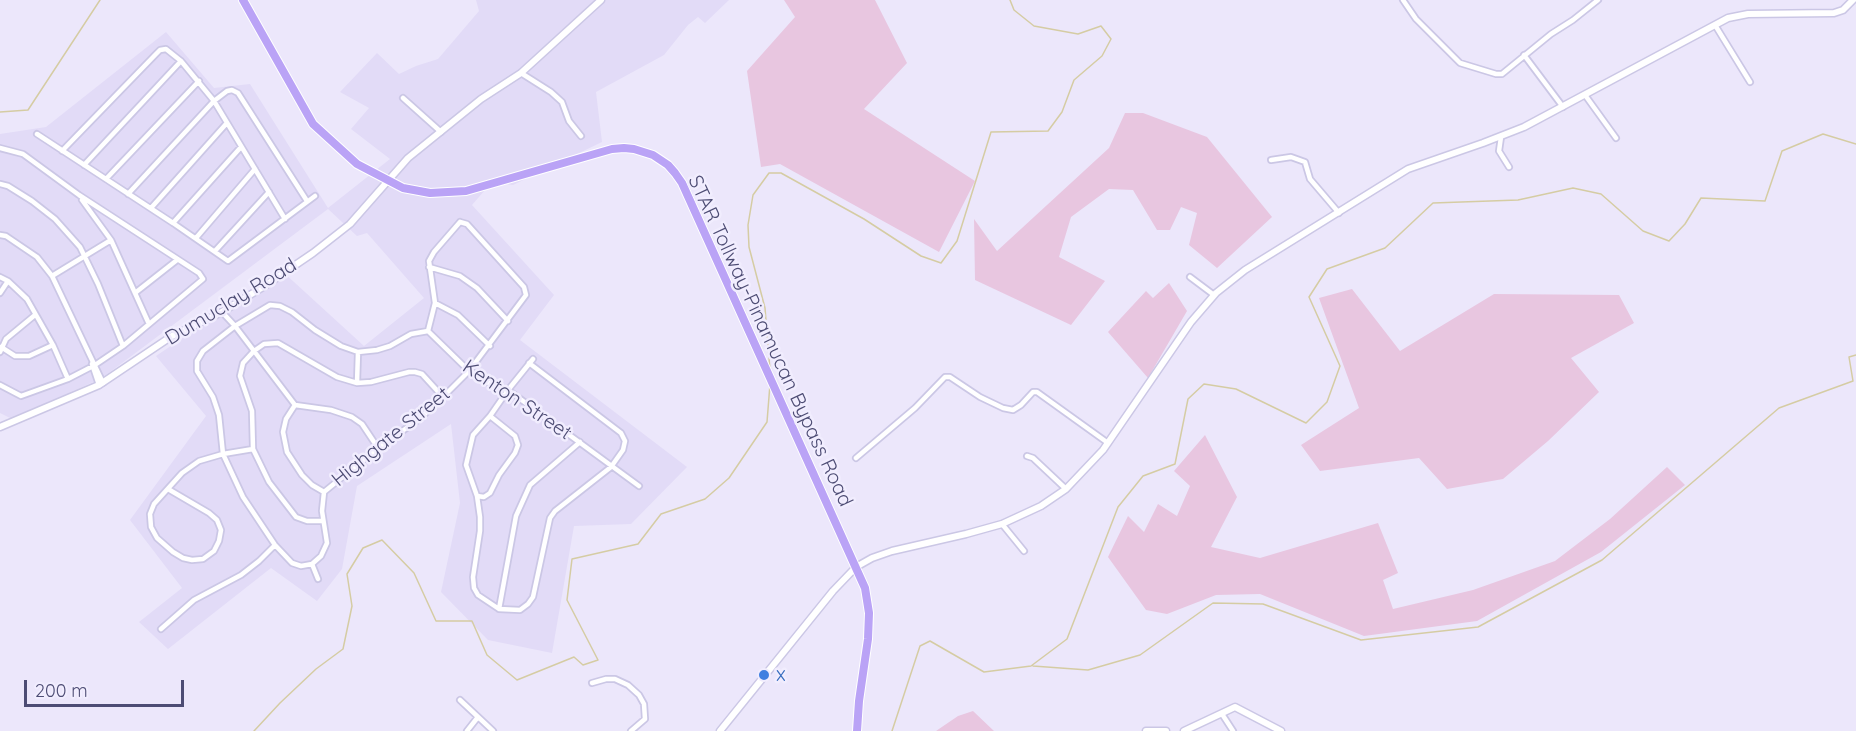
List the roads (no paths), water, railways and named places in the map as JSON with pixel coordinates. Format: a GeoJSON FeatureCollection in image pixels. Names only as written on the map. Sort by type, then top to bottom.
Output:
{"type":"FeatureCollection","features":[{"type":"Feature","properties":{"kind":"main road","name":"STAR Tollway-Pinamucan Bypass Road"},"geometry":{"type":"LineString","coordinates":[[243,0],[313,124],[347,157],[403,188],[430,193],[466,191],[612,149],[644,151],[653,154],[668,165],[682,183],[786,417],[866,588],[869,613],[868,639],[857,731]]}},
{"type":"Feature","properties":{"kind":"street","name":"Dumuclay Road"},"geometry":{"type":"LineString","coordinates":[[0,427],[101,384],[172,336],[222,312],[313,253],[350,224],[408,158],[481,99],[521,73],[601,0]]}},
{"type":"Feature","properties":{"kind":"street"},"geometry":{"type":"LineString","coordinates":[[1403,0],[1416,19],[1460,63],[1496,74],[1502,74],[1598,0]]}},
{"type":"Feature","properties":{"kind":"street"},"geometry":{"type":"LineString","coordinates":[[720,731],[826,599],[856,567],[892,551],[1002,524],[1041,506],[1081,476],[1108,443],[1191,322],[1214,295],[1245,270],[1408,169],[1501,137],[1563,107],[1728,18],[1748,14],[1834,13],[1843,10],[1853,0]]}},
{"type":"Feature","properties":{"kind":"street"},"geometry":{"type":"LineString","coordinates":[[1715,25],[1750,82]]}},
{"type":"Feature","properties":{"kind":"street"},"geometry":{"type":"LineString","coordinates":[[62,151],[160,50],[168,50],[181,61],[214,101],[285,219]]}},
{"type":"Feature","properties":{"kind":"street"},"geometry":{"type":"LineString","coordinates":[[1524,56],[1563,107]]}},
{"type":"Feature","properties":{"kind":"street"},"geometry":{"type":"LineString","coordinates":[[84,165],[181,61]]}},
{"type":"Feature","properties":{"kind":"street"},"geometry":{"type":"LineString","coordinates":[[521,73],[551,92],[562,102],[569,122],[581,136]]}},
{"type":"Feature","properties":{"kind":"street"},"geometry":{"type":"LineString","coordinates":[[106,179],[199,81]]}},
{"type":"Feature","properties":{"kind":"street"},"geometry":{"type":"LineString","coordinates":[[128,194],[214,101],[229,90],[238,93],[307,201]]}},
{"type":"Feature","properties":{"kind":"street"},"geometry":{"type":"LineString","coordinates":[[1585,95],[1616,138]]}},
{"type":"Feature","properties":{"kind":"street"},"geometry":{"type":"LineString","coordinates":[[403,98],[441,132]]}},
{"type":"Feature","properties":{"kind":"street"},"geometry":{"type":"LineString","coordinates":[[151,208],[226,124]]}},
{"type":"Feature","properties":{"kind":"street"},"geometry":{"type":"LineString","coordinates":[[38,134],[173,222],[228,261],[315,196]]}},
{"type":"Feature","properties":{"kind":"street"},"geometry":{"type":"LineString","coordinates":[[1501,137],[1499,151],[1509,167]]}},
{"type":"Feature","properties":{"kind":"street"},"geometry":{"type":"LineString","coordinates":[[173,222],[241,147]]}},
{"type":"Feature","properties":{"kind":"street"},"geometry":{"type":"LineString","coordinates":[[0,148],[23,154],[79,195],[199,273],[202,280],[123,346],[68,379],[21,396],[0,385]]}},
{"type":"Feature","properties":{"kind":"street"},"geometry":{"type":"LineString","coordinates":[[1270,160],[1291,157],[1305,162],[1310,179],[1339,213]]}},
{"type":"Feature","properties":{"kind":"street"},"geometry":{"type":"LineString","coordinates":[[196,238],[255,169]]}},
{"type":"Feature","properties":{"kind":"street"},"geometry":{"type":"LineString","coordinates":[[0,184],[8,186],[32,201],[55,219],[80,247],[86,256],[123,346]]}},
{"type":"Feature","properties":{"kind":"street"},"geometry":{"type":"LineString","coordinates":[[214,251],[269,192]]}},
{"type":"Feature","properties":{"kind":"street"},"geometry":{"type":"LineString","coordinates":[[79,195],[111,240],[149,324]]}},
{"type":"Feature","properties":{"kind":"street","name":"Highgate Street"},"geometry":{"type":"LineString","coordinates":[[312,564],[321,556],[327,543],[322,521],[324,492],[444,398],[490,346],[527,293],[464,222],[460,222],[434,252],[429,261],[429,267]]}},
{"type":"Feature","properties":{"kind":"street"},"geometry":{"type":"LineString","coordinates":[[0,235],[6,236],[37,257],[52,276],[101,384]]}},
{"type":"Feature","properties":{"kind":"street"},"geometry":{"type":"LineString","coordinates":[[52,276],[111,240]]}},
{"type":"Feature","properties":{"kind":"street"},"geometry":{"type":"LineString","coordinates":[[135,293],[177,260]]}},
{"type":"Feature","properties":{"kind":"street"},"geometry":{"type":"LineString","coordinates":[[318,579],[312,564],[302,566],[292,563],[274,545],[243,497],[223,454],[219,415],[213,396],[197,370],[197,361],[203,351],[235,326],[270,305],[280,306],[292,312],[340,346],[358,352],[390,346],[411,334],[428,331],[435,303],[429,267],[460,276],[477,288],[508,321]]}},
{"type":"Feature","properties":{"kind":"street"},"geometry":{"type":"LineString","coordinates":[[0,277],[8,281],[27,299],[53,345],[68,379]]}},
{"type":"Feature","properties":{"kind":"street"},"geometry":{"type":"LineString","coordinates":[[1190,277],[1214,295]]}},
{"type":"Feature","properties":{"kind":"street"},"geometry":{"type":"LineString","coordinates":[[0,293],[8,281]]}},
{"type":"Feature","properties":{"kind":"street"},"geometry":{"type":"LineString","coordinates":[[435,303],[458,315],[490,346]]}},
{"type":"Feature","properties":{"kind":"street"},"geometry":{"type":"LineString","coordinates":[[222,312],[295,405],[331,410],[352,417],[362,424],[378,448]]}},
{"type":"Feature","properties":{"kind":"street"},"geometry":{"type":"LineString","coordinates":[[35,315],[14,331],[6,339],[1,349],[15,356],[28,356],[53,345]]}},
{"type":"Feature","properties":{"kind":"street","name":"Kenton Street"},"geometry":{"type":"LineString","coordinates":[[428,331],[469,371],[494,386],[508,390],[639,486]]}},
{"type":"Feature","properties":{"kind":"street"},"geometry":{"type":"LineString","coordinates":[[322,521],[307,521],[296,517],[269,482],[253,449],[252,411],[240,376],[243,363],[254,351],[264,344],[278,343],[337,377],[357,383],[415,372],[422,374],[444,398]]}},
{"type":"Feature","properties":{"kind":"street"},"geometry":{"type":"LineString","coordinates":[[357,383],[358,352]]}},
{"type":"Feature","properties":{"kind":"street"},"geometry":{"type":"LineString","coordinates":[[531,361],[621,433],[625,441],[623,450],[611,467],[555,511],[550,518],[533,597],[520,610],[499,609],[478,596],[474,588],[473,577],[480,531],[477,496],[466,465],[473,435],[508,390],[531,361]]}},
{"type":"Feature","properties":{"kind":"street"},"geometry":{"type":"LineString","coordinates":[[856,458],[915,408],[945,377],[950,377],[980,397],[1002,408],[1013,410],[1033,392],[1037,392],[1108,443]]}},
{"type":"Feature","properties":{"kind":"street"},"geometry":{"type":"LineString","coordinates":[[295,405],[286,420],[283,432],[287,452],[302,475],[324,492]]}},
{"type":"Feature","properties":{"kind":"street"},"geometry":{"type":"LineString","coordinates":[[477,496],[484,497],[490,493],[518,445],[515,436],[490,416]]}},
{"type":"Feature","properties":{"kind":"street"},"geometry":{"type":"LineString","coordinates":[[499,609],[516,516],[530,486],[580,442]]}},
{"type":"Feature","properties":{"kind":"street"},"geometry":{"type":"LineString","coordinates":[[168,489],[217,520],[221,530],[219,542],[214,551],[203,559],[192,560],[173,552],[157,538],[151,527],[150,514],[154,504],[182,473],[199,461],[253,449]]}},
{"type":"Feature","properties":{"kind":"street"},"geometry":{"type":"LineString","coordinates":[[1027,456],[1033,458],[1066,489]]}},
{"type":"Feature","properties":{"kind":"street"},"geometry":{"type":"LineString","coordinates":[[1002,524],[1024,551]]}},
{"type":"Feature","properties":{"kind":"street"},"geometry":{"type":"LineString","coordinates":[[160,629],[194,600],[241,575],[274,545]]}},
{"type":"Feature","properties":{"kind":"street"},"geometry":{"type":"LineString","coordinates":[[592,683],[606,678],[615,679],[628,685],[639,695],[644,704],[645,719],[631,731]]}},
{"type":"Feature","properties":{"kind":"street"},"geometry":{"type":"LineString","coordinates":[[460,700],[493,731]]}},
{"type":"Feature","properties":{"kind":"street"},"geometry":{"type":"LineString","coordinates":[[1184,731],[1235,707],[1281,731]]}},
{"type":"Feature","properties":{"kind":"street"},"geometry":{"type":"LineString","coordinates":[[1222,714],[1233,731]]}},
{"type":"Feature","properties":{"kind":"street"},"geometry":{"type":"LineString","coordinates":[[467,731],[478,717]]}},
{"type":"Feature","properties":{"kind":"street"},"geometry":{"type":"LineString","coordinates":[[1146,731],[1166,731]]}},
{"type":"Feature","properties":{"kind":"waterway"},"geometry":{"type":"LineString","coordinates":[[0,112],[28,110],[100,0]]}},
{"type":"Feature","properties":{"kind":"waterway"},"geometry":{"type":"LineString","coordinates":[[770,370],[765,308],[749,247],[748,225],[753,195],[769,173],[781,173],[864,219],[921,256],[941,263],[957,241],[991,132],[1048,131],[1062,112],[1074,80],[1102,56],[1111,39],[1101,26],[1078,34],[1034,26],[1014,10],[1010,0]]}},
{"type":"Feature","properties":{"kind":"waterway"},"geometry":{"type":"LineString","coordinates":[[892,731],[920,646],[930,641],[984,672],[1031,666],[1067,639],[1118,507],[1143,476],[1175,464],[1188,399],[1204,384],[1236,389],[1306,423],[1327,402],[1340,366],[1309,297],[1327,269],[1385,248],[1433,203],[1518,200],[1573,188],[1601,194],[1643,231],[1669,241],[1685,224],[1701,198],[1765,201],[1782,151],[1823,134],[1856,144]]}},
{"type":"Feature","properties":{"kind":"waterway"},"geometry":{"type":"LineString","coordinates":[[1033,666],[1088,670],[1140,655],[1213,603],[1263,604],[1361,640],[1478,627],[1602,560],[1779,408],[1853,381],[1849,357],[1856,355]]}},
{"type":"Feature","properties":{"kind":"waterway"},"geometry":{"type":"LineString","coordinates":[[254,731],[316,669],[343,649],[352,606],[347,574],[363,548],[382,540],[414,573],[436,621],[472,621],[487,655],[517,680],[574,657],[583,665],[598,660],[567,600],[572,559],[638,544],[661,514],[705,499],[729,478],[767,422],[770,384]]}},
{"type":"Feature","properties":{"kind":"place","name":"x"},"geometry":{"type":"Point","coordinates":[764,675]}}]}
